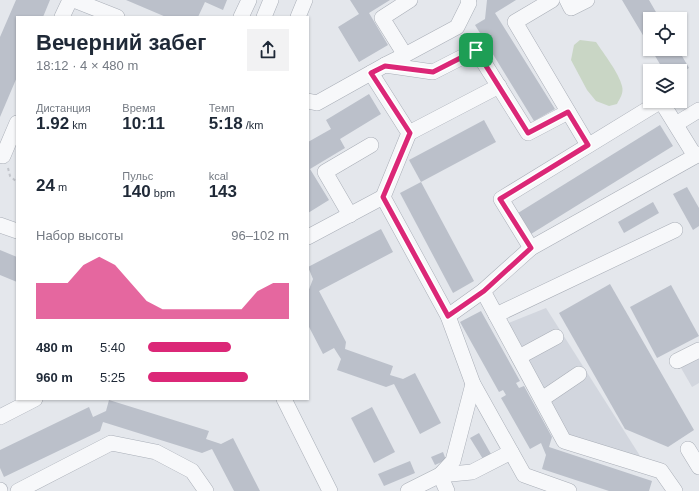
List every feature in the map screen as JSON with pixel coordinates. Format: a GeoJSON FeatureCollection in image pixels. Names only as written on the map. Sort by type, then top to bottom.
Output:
{"type":"FeatureCollection","features":[{"type":"Feature","properties":{"kind":"street"},"geometry":{"type":"LineString","coordinates":[[241,16],[249,0]]}},
{"type":"Feature","properties":{"kind":"street"},"geometry":{"type":"LineString","coordinates":[[264,16],[271,0]]}},
{"type":"Feature","properties":{"kind":"street"},"geometry":{"type":"LineString","coordinates":[[298,16],[305,0]]}},
{"type":"Feature","properties":{"kind":"street"},"geometry":{"type":"LineString","coordinates":[[405,55],[382,18],[410,0]]}},
{"type":"Feature","properties":{"kind":"street"},"geometry":{"type":"LineString","coordinates":[[309,101],[317,103],[457,27],[470,3],[468,0]]}},
{"type":"Feature","properties":{"kind":"street"},"geometry":{"type":"LineString","coordinates":[[552,0],[515,22],[588,145]]}},
{"type":"Feature","properties":{"kind":"street"},"geometry":{"type":"LineString","coordinates":[[567,0],[571,8],[587,0]]}},
{"type":"Feature","properties":{"kind":"street"},"geometry":{"type":"LineString","coordinates":[[63,16],[77,1],[114,16]]}},
{"type":"Feature","properties":{"kind":"street"},"geometry":{"type":"LineString","coordinates":[[385,66],[433,72],[476,50],[500,86],[528,133],[568,112]]}},
{"type":"Feature","properties":{"kind":"street"},"geometry":{"type":"LineString","coordinates":[[371,73],[410,133]]}},
{"type":"Feature","properties":{"kind":"street"},"geometry":{"type":"LineString","coordinates":[[309,236],[383,197],[410,133],[500,86]]}},
{"type":"Feature","properties":{"kind":"street"},"geometry":{"type":"LineString","coordinates":[[531,248],[500,199],[649,108]]}},
{"type":"Feature","properties":{"kind":"street"},"geometry":{"type":"LineString","coordinates":[[448,316],[484,291],[531,248],[697,155],[666,108]]}},
{"type":"Feature","properties":{"kind":"street"},"geometry":{"type":"LineString","coordinates":[[676,124],[699,110]]}},
{"type":"Feature","properties":{"kind":"street"},"geometry":{"type":"LineString","coordinates":[[2,155],[16,126]]}},
{"type":"Feature","properties":{"kind":"street"},"geometry":{"type":"LineString","coordinates":[[350,215],[325,172],[371,145]]}},
{"type":"Feature","properties":{"kind":"street"},"geometry":{"type":"LineString","coordinates":[[383,197],[448,316],[473,384],[524,475],[569,491]]}},
{"type":"Feature","properties":{"kind":"street"},"geometry":{"type":"LineString","coordinates":[[0,225],[16,231]]}},
{"type":"Feature","properties":{"kind":"street"},"geometry":{"type":"LineString","coordinates":[[496,315],[675,230]]}},
{"type":"Feature","properties":{"kind":"street"},"geometry":{"type":"LineString","coordinates":[[484,291],[564,441],[661,472],[675,491]]}},
{"type":"Feature","properties":{"kind":"street"},"geometry":{"type":"LineString","coordinates":[[519,357],[556,337]]}},
{"type":"Feature","properties":{"kind":"street"},"geometry":{"type":"LineString","coordinates":[[677,361],[699,350]]}},
{"type":"Feature","properties":{"kind":"street"},"geometry":{"type":"LineString","coordinates":[[542,399],[579,374]]}},
{"type":"Feature","properties":{"kind":"street"},"geometry":{"type":"LineString","coordinates":[[408,491],[440,475],[453,461],[473,384]]}},
{"type":"Feature","properties":{"kind":"street"},"geometry":{"type":"LineString","coordinates":[[0,417],[33,400]]}},
{"type":"Feature","properties":{"kind":"street"},"geometry":{"type":"LineString","coordinates":[[284,400],[330,491]]}},
{"type":"Feature","properties":{"kind":"street"},"geometry":{"type":"LineString","coordinates":[[18,491],[42,486],[111,443],[156,452],[192,471],[206,491]]}},
{"type":"Feature","properties":{"kind":"street"},"geometry":{"type":"LineString","coordinates":[[688,449],[699,467]]}},
{"type":"Feature","properties":{"kind":"street"},"geometry":{"type":"LineString","coordinates":[[440,475],[472,472],[511,452]]}},
{"type":"Feature","properties":{"kind":"street"},"geometry":{"type":"LineString","coordinates":[[440,475],[447,491]]}},
{"type":"Feature","properties":{"kind":"path"},"geometry":{"type":"LineString","coordinates":[[2,155],[10,176],[16,181]]}},
{"type":"Feature","properties":{"kind":"shaded area"},"geometry":{"type":"Polygon","coordinates":[[[546,308],[642,459],[567,436],[506,324],[546,308]]]}},
{"type":"Feature","properties":{"kind":"shaded area"},"geometry":{"type":"Polygon","coordinates":[[[699,349],[699,383],[692,387],[677,361],[699,349]]]}},
{"type":"Feature","properties":{"kind":"green space"},"geometry":{"type":"Polygon","coordinates":[[[580,40],[596,42],[615,70],[622,89],[617,104],[609,106],[596,101],[587,90],[571,60],[574,45],[580,40]]]}},
{"type":"Feature","properties":{"kind":"building"},"geometry":{"type":"Polygon","coordinates":[[[16,0],[50,0],[43,16],[16,16],[16,79],[0,117],[0,37],[16,0]]]}},
{"type":"Feature","properties":{"kind":"building"},"geometry":{"type":"Polygon","coordinates":[[[126,0],[227,0],[223,10],[205,2],[198,16],[164,16],[126,0]]]}},
{"type":"Feature","properties":{"kind":"building"},"geometry":{"type":"Polygon","coordinates":[[[350,0],[390,0],[369,13],[388,45],[359,62],[338,27],[359,14],[350,0]]]}},
{"type":"Feature","properties":{"kind":"building"},"geometry":{"type":"Polygon","coordinates":[[[487,0],[516,0],[495,13],[555,109],[534,121],[475,25],[485,19],[487,0]]]}},
{"type":"Feature","properties":{"kind":"building"},"geometry":{"type":"Polygon","coordinates":[[[622,0],[649,0],[656,12],[643,12],[643,35],[622,0]]]}},
{"type":"Feature","properties":{"kind":"building"},"geometry":{"type":"Polygon","coordinates":[[[655,56],[682,56],[687,64],[660,64],[655,56]]]}},
{"type":"Feature","properties":{"kind":"building"},"geometry":{"type":"Polygon","coordinates":[[[369,94],[381,114],[340,139],[345,148],[310,169],[329,200],[309,212],[309,141],[331,129],[326,120],[369,94]]]}},
{"type":"Feature","properties":{"kind":"building"},"geometry":{"type":"Polygon","coordinates":[[[484,120],[496,142],[421,182],[409,160],[484,120]]]}},
{"type":"Feature","properties":{"kind":"building"},"geometry":{"type":"Polygon","coordinates":[[[660,125],[673,146],[531,234],[518,213],[660,125]]]}},
{"type":"Feature","properties":{"kind":"building"},"geometry":{"type":"Polygon","coordinates":[[[421,182],[474,281],[453,293],[400,193],[421,182]]]}},
{"type":"Feature","properties":{"kind":"building"},"geometry":{"type":"Polygon","coordinates":[[[687,187],[699,208],[699,226],[693,230],[673,194],[687,187]]]}},
{"type":"Feature","properties":{"kind":"building"},"geometry":{"type":"Polygon","coordinates":[[[653,202],[659,213],[624,233],[618,222],[653,202]]]}},
{"type":"Feature","properties":{"kind":"building"},"geometry":{"type":"Polygon","coordinates":[[[381,229],[393,252],[319,291],[346,342],[345,349],[393,366],[390,375],[403,379],[415,373],[441,423],[420,434],[394,384],[386,387],[337,370],[341,359],[334,348],[323,354],[309,327],[309,289],[313,279],[309,266],[381,229]]]}},
{"type":"Feature","properties":{"kind":"building"},"geometry":{"type":"Polygon","coordinates":[[[0,250],[16,257],[16,282],[0,275],[0,250]]]}},
{"type":"Feature","properties":{"kind":"building"},"geometry":{"type":"Polygon","coordinates":[[[610,284],[694,430],[668,447],[625,429],[559,313],[610,284]]]}},
{"type":"Feature","properties":{"kind":"building"},"geometry":{"type":"Polygon","coordinates":[[[671,285],[699,336],[657,358],[630,307],[671,285]]]}},
{"type":"Feature","properties":{"kind":"building"},"geometry":{"type":"Polygon","coordinates":[[[481,311],[520,381],[516,383],[519,388],[524,386],[552,437],[549,447],[652,481],[649,491],[609,491],[542,469],[546,455],[541,443],[530,449],[501,398],[506,395],[503,390],[499,392],[460,322],[481,311]]]}},
{"type":"Feature","properties":{"kind":"building"},"geometry":{"type":"Polygon","coordinates":[[[109,400],[209,431],[206,439],[221,444],[233,438],[260,491],[234,491],[212,449],[202,453],[103,422],[100,431],[4,477],[0,468],[0,450],[89,407],[93,417],[106,411],[109,400]]]}},
{"type":"Feature","properties":{"kind":"building"},"geometry":{"type":"Polygon","coordinates":[[[372,407],[395,452],[374,463],[351,418],[372,407]]]}},
{"type":"Feature","properties":{"kind":"building"},"geometry":{"type":"Polygon","coordinates":[[[479,433],[491,454],[483,459],[470,438],[479,433]]]}},
{"type":"Feature","properties":{"kind":"building"},"geometry":{"type":"Polygon","coordinates":[[[443,452],[446,460],[435,465],[431,457],[443,452]]]}},
{"type":"Feature","properties":{"kind":"building"},"geometry":{"type":"Polygon","coordinates":[[[410,461],[415,473],[384,486],[378,474],[410,461]]]}},
{"type":"Feature","properties":{"kind":"route"},"geometry":{"type":"LineString","coordinates":[[476,50],[528,133],[568,112],[588,145],[500,199],[531,248],[484,291],[448,316],[383,197],[410,133],[371,73],[385,66],[433,72],[476,50]]}}]}
